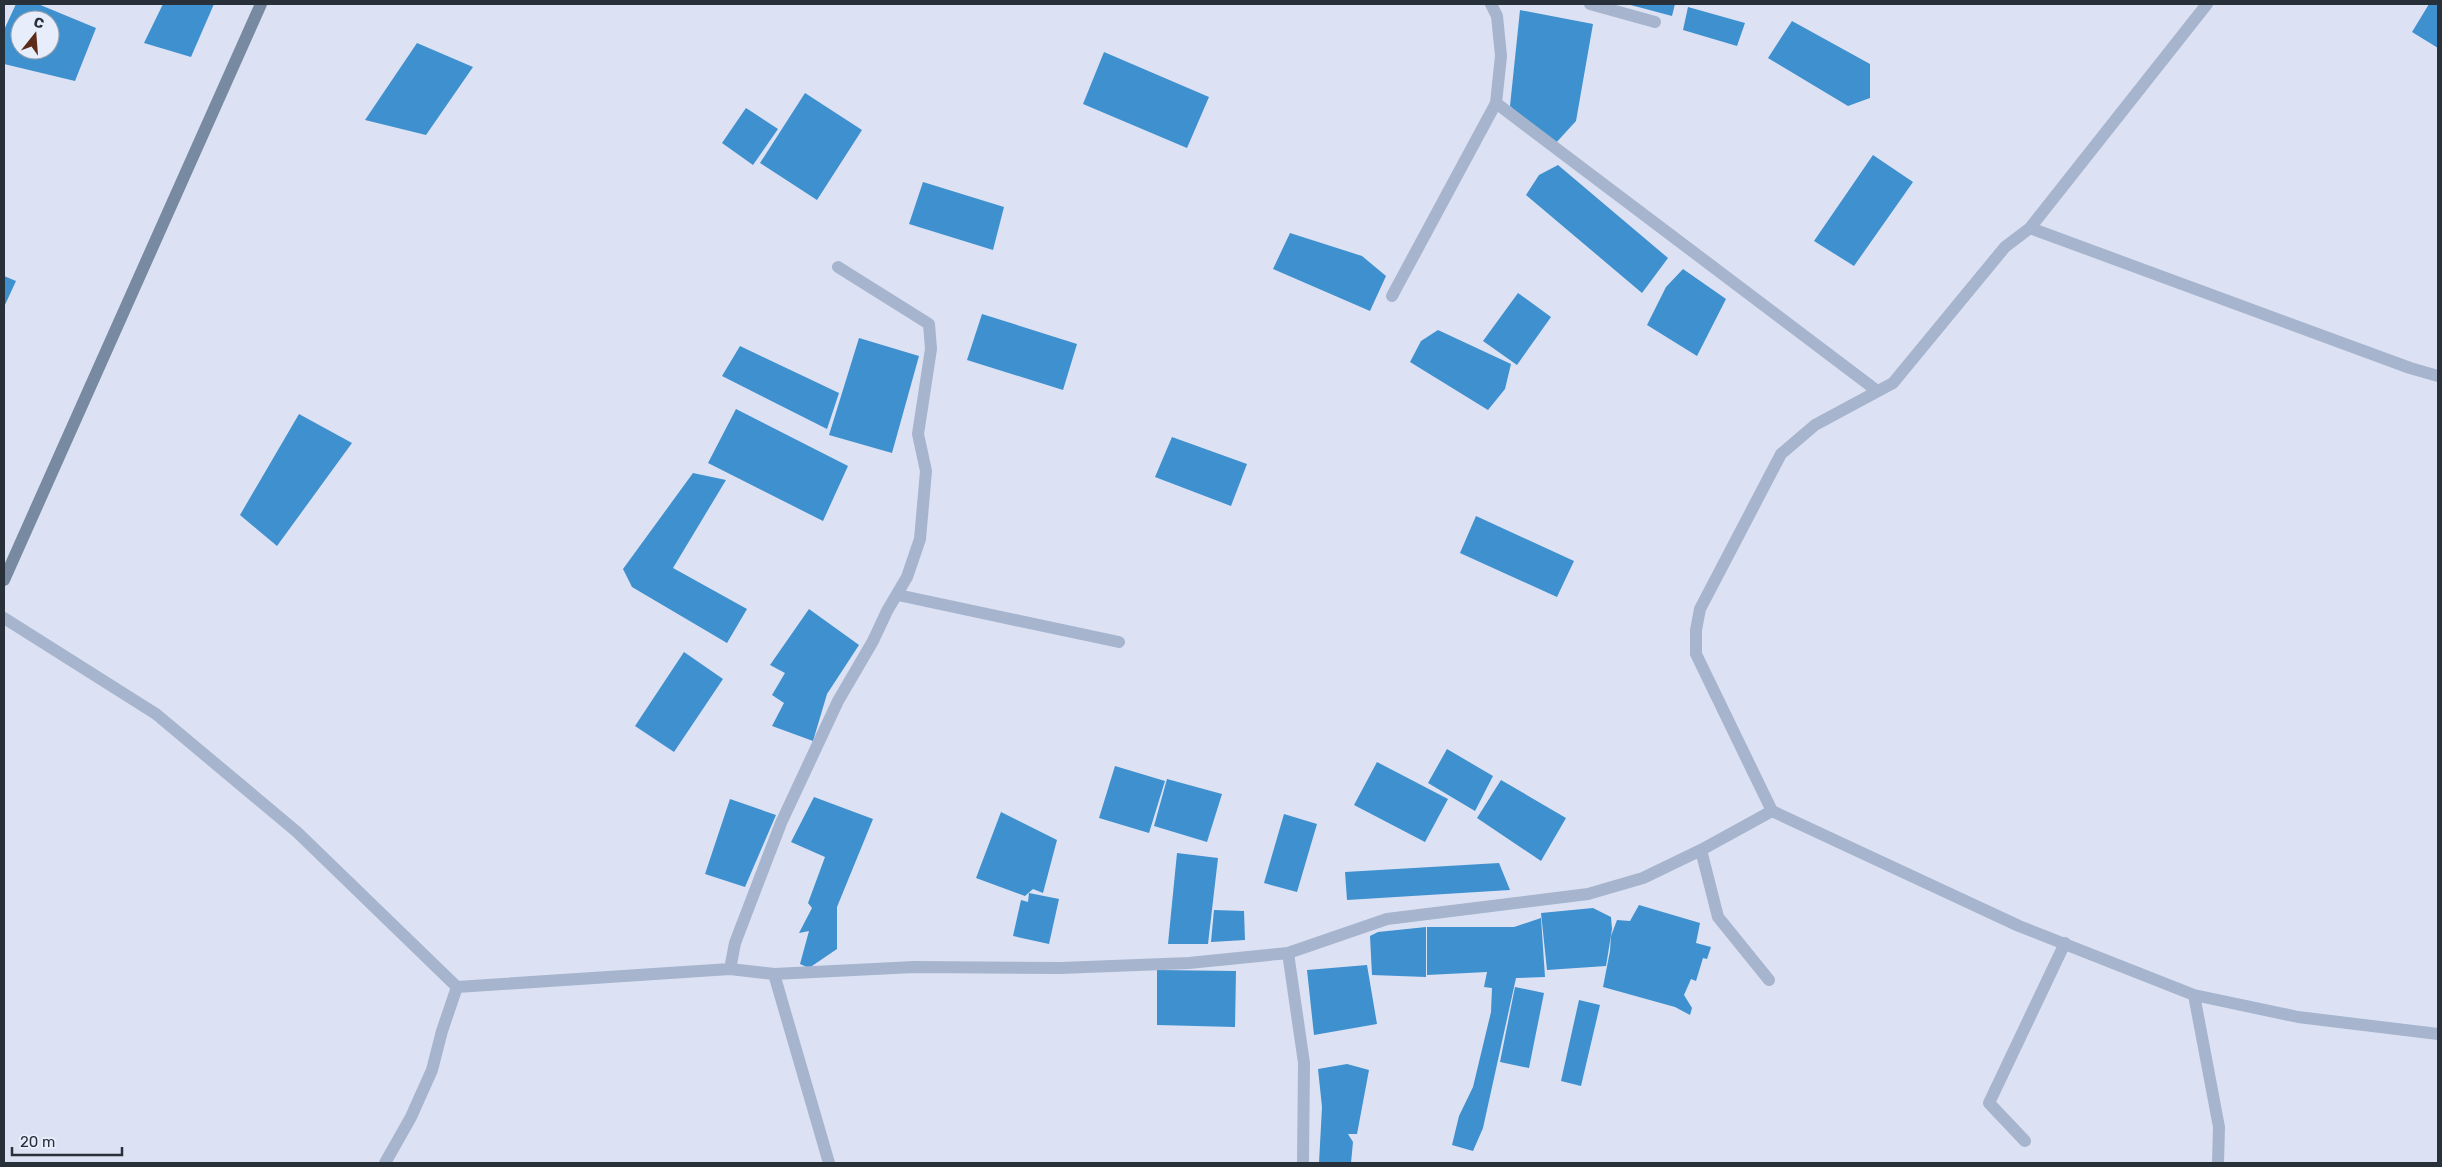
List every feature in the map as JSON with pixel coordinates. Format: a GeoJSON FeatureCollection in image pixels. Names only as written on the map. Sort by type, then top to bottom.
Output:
{"type":"FeatureCollection","features":[{"type":"Feature","properties":{"kind":"street"},"geometry":{"type":"LineString","coordinates":[[4,580],[261,4]]}},
{"type":"Feature","properties":{"kind":"street"},"geometry":{"type":"LineString","coordinates":[[1392,296],[1496,103],[1501,56],[1497,16],[1490,4]]}},
{"type":"Feature","properties":{"kind":"street"},"geometry":{"type":"LineString","coordinates":[[1590,4],[1655,22]]}},
{"type":"Feature","properties":{"kind":"street"},"geometry":{"type":"LineString","coordinates":[[2207,4],[2030,228],[2004,247],[1892,383],[1876,390],[1815,425],[1781,454],[1700,609],[1696,630],[1696,654],[1772,812],[2019,926],[2194,995],[2298,1017],[2438,1034]]}},
{"type":"Feature","properties":{"kind":"street"},"geometry":{"type":"LineString","coordinates":[[1496,103],[1876,390]]}},
{"type":"Feature","properties":{"kind":"street"},"geometry":{"type":"LineString","coordinates":[[2030,228],[2410,368],[2438,376]]}},
{"type":"Feature","properties":{"kind":"street"},"geometry":{"type":"LineString","coordinates":[[730,969],[735,943],[781,823],[838,702],[873,641],[887,611],[898,595],[920,539],[926,471],[918,434],[931,349],[929,324],[838,267]]}},
{"type":"Feature","properties":{"kind":"street"},"geometry":{"type":"LineString","coordinates":[[898,595],[1119,642]]}},
{"type":"Feature","properties":{"kind":"street"},"geometry":{"type":"LineString","coordinates":[[4,618],[156,714],[297,832],[458,987],[730,969],[774,974],[914,967],[1061,968],[1179,963],[1288,953],[1387,919],[1588,894],[1643,878],[1772,812]]}},
{"type":"Feature","properties":{"kind":"street"},"geometry":{"type":"LineString","coordinates":[[1701,850],[1718,917],[1769,980]]}},
{"type":"Feature","properties":{"kind":"street"},"geometry":{"type":"LineString","coordinates":[[2025,1141],[1989,1103],[2065,943]]}},
{"type":"Feature","properties":{"kind":"street"},"geometry":{"type":"LineString","coordinates":[[1288,953],[1304,1063],[1303,1163]]}},
{"type":"Feature","properties":{"kind":"street"},"geometry":{"type":"LineString","coordinates":[[774,974],[830,1163]]}},
{"type":"Feature","properties":{"kind":"street"},"geometry":{"type":"LineString","coordinates":[[385,1163],[411,1117],[432,1070],[442,1031],[458,987]]}},
{"type":"Feature","properties":{"kind":"street"},"geometry":{"type":"LineString","coordinates":[[2194,995],[2219,1127],[2218,1163]]}},
{"type":"Feature","properties":{"kind":"building"},"geometry":{"type":"Polygon","coordinates":[[[16,4],[38,4],[52,10],[13,10],[16,4]]]}},
{"type":"Feature","properties":{"kind":"building"},"geometry":{"type":"Polygon","coordinates":[[[163,4],[214,4],[191,57],[144,43],[163,4]]]}},
{"type":"Feature","properties":{"kind":"building"},"geometry":{"type":"Polygon","coordinates":[[[1627,4],[1675,4],[1672,16],[1627,4]]]}},
{"type":"Feature","properties":{"kind":"building"},"geometry":{"type":"Polygon","coordinates":[[[2429,4],[2438,4],[2438,48],[2412,32],[2429,4]]]}},
{"type":"Feature","properties":{"kind":"building"},"geometry":{"type":"Polygon","coordinates":[[[1688,7],[1745,23],[1737,46],[1683,30],[1688,7]]]}},
{"type":"Feature","properties":{"kind":"building"},"geometry":{"type":"Polygon","coordinates":[[[1520,10],[1593,24],[1576,121],[1554,145],[1510,106],[1520,10]]]}},
{"type":"Feature","properties":{"kind":"building"},"geometry":{"type":"Polygon","coordinates":[[[60,13],[96,28],[75,81],[4,64],[4,30],[10,17],[10,60],[60,60],[60,13]]]}},
{"type":"Feature","properties":{"kind":"building"},"geometry":{"type":"Polygon","coordinates":[[[1792,21],[1870,64],[1870,98],[1848,106],[1768,58],[1792,21]]]}},
{"type":"Feature","properties":{"kind":"building"},"geometry":{"type":"Polygon","coordinates":[[[417,43],[473,67],[426,135],[365,120],[417,43]]]}},
{"type":"Feature","properties":{"kind":"building"},"geometry":{"type":"Polygon","coordinates":[[[1104,52],[1209,97],[1187,148],[1083,104],[1104,52]]]}},
{"type":"Feature","properties":{"kind":"building"},"geometry":{"type":"Polygon","coordinates":[[[805,93],[862,130],[817,200],[760,163],[805,93]]]}},
{"type":"Feature","properties":{"kind":"building"},"geometry":{"type":"Polygon","coordinates":[[[746,108],[778,129],[753,165],[722,143],[746,108]]]}},
{"type":"Feature","properties":{"kind":"building"},"geometry":{"type":"Polygon","coordinates":[[[1873,155],[1913,182],[1854,266],[1814,241],[1873,155]]]}},
{"type":"Feature","properties":{"kind":"building"},"geometry":{"type":"Polygon","coordinates":[[[1558,165],[1668,258],[1642,293],[1526,195],[1539,175],[1558,165]]]}},
{"type":"Feature","properties":{"kind":"building"},"geometry":{"type":"Polygon","coordinates":[[[923,182],[1004,207],[993,250],[909,224],[923,182]]]}},
{"type":"Feature","properties":{"kind":"building"},"geometry":{"type":"Polygon","coordinates":[[[1290,233],[1362,256],[1386,276],[1370,311],[1273,269],[1290,233]]]}},
{"type":"Feature","properties":{"kind":"building"},"geometry":{"type":"Polygon","coordinates":[[[1683,269],[1726,299],[1697,356],[1647,325],[1666,287],[1683,269]]]}},
{"type":"Feature","properties":{"kind":"building"},"geometry":{"type":"Polygon","coordinates":[[[4,276],[16,281],[4,307],[4,276]]]}},
{"type":"Feature","properties":{"kind":"building"},"geometry":{"type":"Polygon","coordinates":[[[1518,293],[1551,317],[1517,365],[1483,341],[1518,293]]]}},
{"type":"Feature","properties":{"kind":"building"},"geometry":{"type":"Polygon","coordinates":[[[982,314],[1077,344],[1063,390],[967,360],[982,314]]]}},
{"type":"Feature","properties":{"kind":"building"},"geometry":{"type":"Polygon","coordinates":[[[1438,330],[1511,364],[1505,389],[1488,410],[1410,362],[1421,341],[1438,330]]]}},
{"type":"Feature","properties":{"kind":"building"},"geometry":{"type":"Polygon","coordinates":[[[859,338],[919,356],[892,453],[829,435],[859,338]]]}},
{"type":"Feature","properties":{"kind":"building"},"geometry":{"type":"Polygon","coordinates":[[[740,346],[839,393],[827,429],[722,376],[740,346]]]}},
{"type":"Feature","properties":{"kind":"building"},"geometry":{"type":"Polygon","coordinates":[[[736,409],[848,466],[823,521],[708,463],[736,409]]]}},
{"type":"Feature","properties":{"kind":"building"},"geometry":{"type":"Polygon","coordinates":[[[299,414],[352,443],[277,546],[240,515],[299,414]]]}},
{"type":"Feature","properties":{"kind":"building"},"geometry":{"type":"Polygon","coordinates":[[[1172,437],[1247,464],[1231,506],[1155,477],[1172,437]]]}},
{"type":"Feature","properties":{"kind":"building"},"geometry":{"type":"Polygon","coordinates":[[[693,473],[726,480],[673,568],[747,609],[727,643],[632,587],[623,569],[693,473]]]}},
{"type":"Feature","properties":{"kind":"building"},"geometry":{"type":"Polygon","coordinates":[[[1476,516],[1574,561],[1557,597],[1460,553],[1476,516]]]}},
{"type":"Feature","properties":{"kind":"building"},"geometry":{"type":"Polygon","coordinates":[[[809,609],[859,645],[827,694],[813,741],[772,726],[784,703],[772,695],[785,673],[770,665],[809,609]]]}},
{"type":"Feature","properties":{"kind":"building"},"geometry":{"type":"Polygon","coordinates":[[[684,652],[723,679],[674,752],[635,726],[684,652]]]}},
{"type":"Feature","properties":{"kind":"building"},"geometry":{"type":"Polygon","coordinates":[[[1447,749],[1493,776],[1475,811],[1428,783],[1447,749]]]}},
{"type":"Feature","properties":{"kind":"building"},"geometry":{"type":"Polygon","coordinates":[[[1377,762],[1448,799],[1425,842],[1354,805],[1377,762]]]}},
{"type":"Feature","properties":{"kind":"building"},"geometry":{"type":"Polygon","coordinates":[[[1115,766],[1165,781],[1149,833],[1099,818],[1115,766]]]}},
{"type":"Feature","properties":{"kind":"building"},"geometry":{"type":"Polygon","coordinates":[[[1167,779],[1222,794],[1207,842],[1154,826],[1167,779]]]}},
{"type":"Feature","properties":{"kind":"building"},"geometry":{"type":"Polygon","coordinates":[[[1501,780],[1566,818],[1541,861],[1477,818],[1501,780]]]}},
{"type":"Feature","properties":{"kind":"building"},"geometry":{"type":"Polygon","coordinates":[[[814,797],[873,819],[837,907],[837,949],[809,968],[800,964],[809,931],[799,933],[812,908],[808,903],[825,857],[791,842],[814,797]]]}},
{"type":"Feature","properties":{"kind":"building"},"geometry":{"type":"Polygon","coordinates":[[[730,799],[776,815],[745,887],[705,874],[730,799]]]}},
{"type":"Feature","properties":{"kind":"building"},"geometry":{"type":"Polygon","coordinates":[[[1001,812],[1057,840],[1043,893],[1033,889],[1025,896],[976,878],[1001,812]]]}},
{"type":"Feature","properties":{"kind":"building"},"geometry":{"type":"Polygon","coordinates":[[[1284,814],[1317,824],[1297,892],[1264,883],[1284,814]]]}},
{"type":"Feature","properties":{"kind":"building"},"geometry":{"type":"Polygon","coordinates":[[[1177,853],[1218,858],[1208,944],[1168,944],[1177,853]]]}},
{"type":"Feature","properties":{"kind":"building"},"geometry":{"type":"Polygon","coordinates":[[[1499,863],[1510,890],[1347,900],[1345,872],[1499,863]]]}},
{"type":"Feature","properties":{"kind":"building"},"geometry":{"type":"Polygon","coordinates":[[[1029,893],[1059,899],[1049,944],[1013,936],[1021,900],[1028,902],[1029,893]]]}},
{"type":"Feature","properties":{"kind":"building"},"geometry":{"type":"Polygon","coordinates":[[[1639,905],[1700,923],[1696,943],[1711,947],[1707,959],[1703,958],[1696,981],[1691,979],[1684,995],[1692,1008],[1690,1015],[1675,1007],[1603,987],[1611,936],[1617,920],[1630,921],[1639,905]]]}},
{"type":"Feature","properties":{"kind":"building"},"geometry":{"type":"Polygon","coordinates":[[[1593,908],[1611,917],[1612,929],[1606,966],[1547,970],[1541,913],[1593,908]]]}},
{"type":"Feature","properties":{"kind":"building"},"geometry":{"type":"Polygon","coordinates":[[[1214,910],[1244,911],[1245,940],[1211,942],[1214,910]]]}},
{"type":"Feature","properties":{"kind":"building"},"geometry":{"type":"Polygon","coordinates":[[[1541,918],[1545,977],[1516,978],[1483,1128],[1473,1151],[1452,1145],[1459,1116],[1473,1087],[1491,1012],[1492,988],[1484,987],[1487,972],[1427,975],[1427,927],[1514,927],[1541,918]]]}},
{"type":"Feature","properties":{"kind":"building"},"geometry":{"type":"Polygon","coordinates":[[[1426,927],[1426,977],[1372,975],[1370,936],[1378,932],[1426,927]]]}},
{"type":"Feature","properties":{"kind":"building"},"geometry":{"type":"Polygon","coordinates":[[[1367,965],[1377,1024],[1314,1035],[1307,970],[1367,965]]]}},
{"type":"Feature","properties":{"kind":"building"},"geometry":{"type":"Polygon","coordinates":[[[1157,970],[1236,971],[1235,1027],[1157,1025],[1157,970]]]}},
{"type":"Feature","properties":{"kind":"building"},"geometry":{"type":"Polygon","coordinates":[[[1515,987],[1544,993],[1529,1068],[1500,1062],[1515,987]]]}},
{"type":"Feature","properties":{"kind":"building"},"geometry":{"type":"Polygon","coordinates":[[[1579,1000],[1600,1005],[1581,1086],[1561,1081],[1579,1000]]]}},
{"type":"Feature","properties":{"kind":"building"},"geometry":{"type":"Polygon","coordinates":[[[1347,1064],[1369,1070],[1357,1134],[1348,1134],[1353,1142],[1351,1163],[1319,1163],[1322,1107],[1318,1069],[1347,1064]]]}}]}
